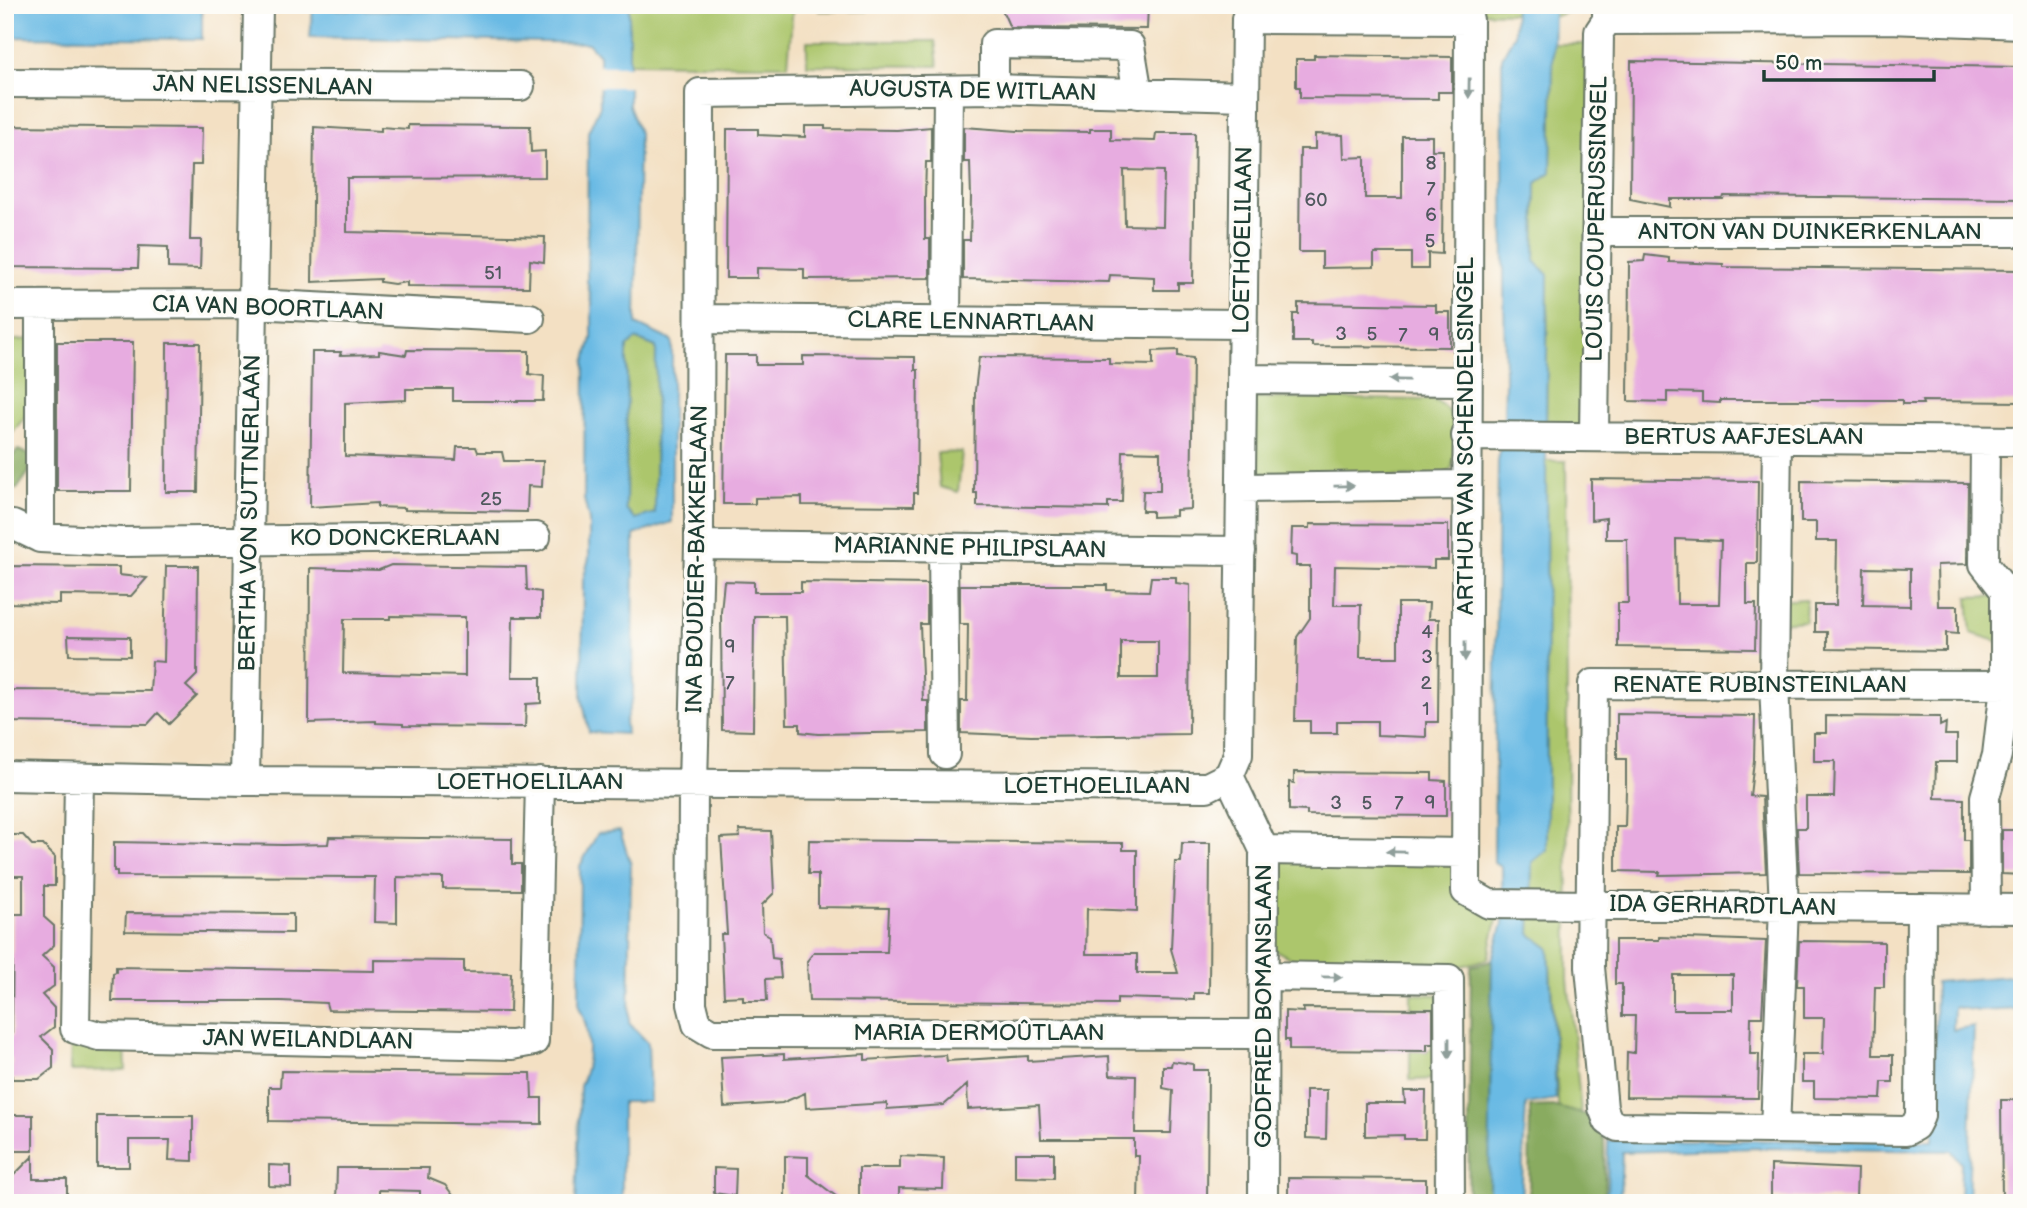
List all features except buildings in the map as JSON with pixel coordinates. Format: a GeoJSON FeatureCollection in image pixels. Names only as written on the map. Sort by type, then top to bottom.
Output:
{"type":"FeatureCollection","features":[{"type":"Feature","properties":{"kind":"street","name":"BERTHA VON SUTTNERLAAN"},"geometry":{"type":"LineString","coordinates":[[246,781],[258,5]]}},
{"type":"Feature","properties":{"kind":"street","name":"ARTHUR VAN SCHENDELSINGEL"},"geometry":{"type":"LineString","coordinates":[[1245,10],[1469,20],[1467,381],[1479,436],[1466,485],[1464,853]]}},
{"type":"Feature","properties":{"kind":"street","name":"LOETHOELILAAN"},"geometry":{"type":"LineString","coordinates":[[246,781],[1207,787],[1228,776],[1238,755],[1245,10]]}},
{"type":"Feature","properties":{"kind":"street"},"geometry":{"type":"LineString","coordinates":[[1607,13],[2022,24]]}},
{"type":"Feature","properties":{"kind":"street","name":"LOUIS COUPERUSSINGEL"},"geometry":{"type":"LineString","coordinates":[[1594,436],[1599,32],[1607,13]]}},
{"type":"Feature","properties":{"kind":"street"},"geometry":{"type":"LineString","coordinates":[[995,89],[994,44],[1130,46],[1138,94]]}},
{"type":"Feature","properties":{"kind":"street","name":"JAN NELISSENLAAN"},"geometry":{"type":"LineString","coordinates":[[5,83],[520,86]]}},
{"type":"Feature","properties":{"kind":"street","name":"AUGUSTA DE WITLAAN"},"geometry":{"type":"LineString","coordinates":[[700,93],[995,89],[1245,96]]}},
{"type":"Feature","properties":{"kind":"street"},"geometry":{"type":"LineString","coordinates":[[946,321],[948,90]]}},
{"type":"Feature","properties":{"kind":"street","name":"INA BOUDIER-BAKKERLAAN"},"geometry":{"type":"LineString","coordinates":[[697,1024],[692,1004],[693,784],[699,545],[700,93]]}},
{"type":"Feature","properties":{"kind":"street","name":"ANTON VAN DUINKERKENLAAN"},"geometry":{"type":"LineString","coordinates":[[1598,232],[2022,232]]}},
{"type":"Feature","properties":{"kind":"street","name":"CIA VAN BOORTLAAN"},"geometry":{"type":"LineString","coordinates":[[5,305],[254,304],[291,308],[530,318]]}},
{"type":"Feature","properties":{"kind":"street"},"geometry":{"type":"LineString","coordinates":[[40,305],[40,538]]}},
{"type":"Feature","properties":{"kind":"street","name":"CLARE LENNARTLAAN"},"geometry":{"type":"LineString","coordinates":[[700,319],[1242,324]]}},
{"type":"Feature","properties":{"kind":"street"},"geometry":{"type":"LineString","coordinates":[[1242,379],[1467,381]]}},
{"type":"Feature","properties":{"kind":"street","name":"BERTUS AAFJESLAAN"},"geometry":{"type":"LineString","coordinates":[[1479,436],[2022,441]]}},
{"type":"Feature","properties":{"kind":"street"},"geometry":{"type":"LineString","coordinates":[[1775,1129],[1784,907],[1774,684],[1777,437]]}},
{"type":"Feature","properties":{"kind":"street"},"geometry":{"type":"LineString","coordinates":[[1985,441],[1984,564],[2005,591],[2013,685],[1985,797],[1986,909]]}},
{"type":"Feature","properties":{"kind":"street"},"geometry":{"type":"LineString","coordinates":[[1241,488],[1466,485]]}},
{"type":"Feature","properties":{"kind":"street","name":"KO DONCKERLAAN"},"geometry":{"type":"LineString","coordinates":[[5,526],[13,525],[40,538],[121,542],[536,537]]}},
{"type":"Feature","properties":{"kind":"street","name":"MARIANNE PHILIPSLAAN"},"geometry":{"type":"LineString","coordinates":[[699,545],[1241,551]]}},
{"type":"Feature","properties":{"kind":"street"},"geometry":{"type":"LineString","coordinates":[[943,548],[945,754]]}},
{"type":"Feature","properties":{"kind":"street","name":"RENATE RUBINSTEINLAAN"},"geometry":{"type":"LineString","coordinates":[[1590,905],[1593,684],[2013,685]]}},
{"type":"Feature","properties":{"kind":"street"},"geometry":{"type":"LineString","coordinates":[[5,776],[246,781]]}},
{"type":"Feature","properties":{"kind":"street","name":"GODFRIED BOMANSLAAN"},"geometry":{"type":"LineString","coordinates":[[1228,776],[1264,850],[1263,1203]]}},
{"type":"Feature","properties":{"kind":"street","name":"JAN WEILANDLAAN"},"geometry":{"type":"LineString","coordinates":[[79,779],[75,1029],[99,1036],[512,1045],[534,1041],[540,782]]}},
{"type":"Feature","properties":{"kind":"street"},"geometry":{"type":"LineString","coordinates":[[1264,850],[1464,853]]}},
{"type":"Feature","properties":{"kind":"street","name":"IDA GERHARDTLAAN"},"geometry":{"type":"LineString","coordinates":[[1464,853],[1466,891],[1489,904],[2022,909]]}},
{"type":"Feature","properties":{"kind":"street"},"geometry":{"type":"LineString","coordinates":[[1590,905],[1590,967],[1603,1108],[1608,1121],[1618,1127],[1906,1131],[1915,1126],[1920,1116],[1921,908]]}},
{"type":"Feature","properties":{"kind":"street"},"geometry":{"type":"LineString","coordinates":[[1263,976],[1449,979],[1450,1203]]}},
{"type":"Feature","properties":{"kind":"street","name":"MARIA DERMOÛTLAAN"},"geometry":{"type":"LineString","coordinates":[[697,1024],[712,1032],[1262,1034]]}},
{"type":"Feature","properties":{"kind":"green space"},"geometry":{"type":"Polygon","coordinates":[[[629,5],[793,5],[788,65],[628,63],[629,5]]]}},
{"type":"Feature","properties":{"kind":"green space"},"geometry":{"type":"Polygon","coordinates":[[[819,5],[867,5],[867,11],[819,11],[819,5]]]}},
{"type":"Feature","properties":{"kind":"green space"},"geometry":{"type":"Polygon","coordinates":[[[1469,5],[1515,5],[1515,13],[1469,12],[1469,5]]]}},
{"type":"Feature","properties":{"kind":"green space"},"geometry":{"type":"Polygon","coordinates":[[[1554,5],[1598,5],[1593,12],[1566,12],[1554,17],[1554,5]]]}},
{"type":"Feature","properties":{"kind":"green space"},"geometry":{"type":"Polygon","coordinates":[[[807,41],[935,41],[938,66],[807,65],[807,41]]]}},
{"type":"Feature","properties":{"kind":"green space"},"geometry":{"type":"Polygon","coordinates":[[[1553,44],[1593,44],[1593,411],[1580,428],[1546,428],[1548,276],[1535,262],[1536,183],[1551,172],[1553,44]]]}},
{"type":"Feature","properties":{"kind":"green space"},"geometry":{"type":"Polygon","coordinates":[[[31,339],[28,413],[5,442],[5,341],[31,339]]]}},
{"type":"Feature","properties":{"kind":"green space"},"geometry":{"type":"Polygon","coordinates":[[[636,339],[656,347],[655,514],[635,519],[626,509],[627,347],[636,339]]]}},
{"type":"Feature","properties":{"kind":"green space"},"geometry":{"type":"Polygon","coordinates":[[[1252,398],[1433,400],[1443,406],[1454,420],[1456,438],[1452,469],[1440,477],[1251,476],[1252,398]]]}},
{"type":"Feature","properties":{"kind":"green space"},"geometry":{"type":"Polygon","coordinates":[[[18,450],[30,455],[29,472],[17,489],[10,490],[7,469],[18,450]]]}},
{"type":"Feature","properties":{"kind":"green space"},"geometry":{"type":"Polygon","coordinates":[[[962,452],[958,492],[940,487],[937,453],[962,452]]]}},
{"type":"Feature","properties":{"kind":"green space"},"geometry":{"type":"Polygon","coordinates":[[[1546,461],[1566,461],[1568,979],[1587,1174],[1564,1203],[1549,948],[1530,934],[1532,862],[1547,850],[1546,461]]]}},
{"type":"Feature","properties":{"kind":"green space"},"geometry":{"type":"Polygon","coordinates":[[[1999,596],[2000,642],[1971,633],[1968,597],[1999,596]]]}},
{"type":"Feature","properties":{"kind":"green space"},"geometry":{"type":"Polygon","coordinates":[[[1806,599],[1805,621],[1777,623],[1778,601],[1806,599]]]}},
{"type":"Feature","properties":{"kind":"green space"},"geometry":{"type":"Polygon","coordinates":[[[1286,859],[1453,861],[1499,911],[1488,959],[1462,966],[1296,961],[1269,947],[1272,871],[1286,859]]]}},
{"type":"Feature","properties":{"kind":"green space"},"geometry":{"type":"Polygon","coordinates":[[[1492,961],[1489,1203],[1468,1203],[1471,966],[1492,961]]]}},
{"type":"Feature","properties":{"kind":"green space"},"geometry":{"type":"Polygon","coordinates":[[[1411,994],[1442,995],[1442,1009],[1411,1013],[1411,994]]]}},
{"type":"Feature","properties":{"kind":"green space"},"geometry":{"type":"Polygon","coordinates":[[[125,1043],[126,1070],[70,1071],[71,1045],[125,1043]]]}},
{"type":"Feature","properties":{"kind":"green space"},"geometry":{"type":"Polygon","coordinates":[[[1441,1044],[1441,1079],[1410,1080],[1410,1051],[1427,1051],[1441,1044]]]}},
{"type":"Feature","properties":{"kind":"green space"},"geometry":{"type":"Polygon","coordinates":[[[1552,1106],[1592,1116],[1604,1140],[1605,1203],[1529,1203],[1530,1107],[1552,1106]]]}},
{"type":"Feature","properties":{"kind":"water"},"geometry":{"type":"Polygon","coordinates":[[[5,5],[202,6],[202,39],[5,37],[5,5]]]}},
{"type":"Feature","properties":{"kind":"water"},"geometry":{"type":"Polygon","coordinates":[[[497,5],[629,5],[629,105],[639,133],[636,324],[672,341],[672,522],[634,535],[633,697],[625,722],[626,734],[589,732],[582,698],[583,580],[589,558],[589,520],[584,499],[585,363],[592,338],[592,302],[587,281],[588,132],[600,106],[599,55],[588,43],[310,37],[313,9],[496,12],[497,5]],[[636,339],[627,347],[626,509],[635,519],[655,513],[656,347],[636,339]]]}},
{"type":"Feature","properties":{"kind":"water"},"geometry":{"type":"Polygon","coordinates":[[[1515,5],[1554,5],[1551,172],[1536,183],[1535,261],[1548,275],[1547,850],[1532,862],[1530,934],[1549,948],[1556,1099],[1526,1104],[1521,1203],[1489,1203],[1492,961],[1503,923],[1502,867],[1494,863],[1498,461],[1504,428],[1505,382],[1502,57],[1514,35],[1515,5]]]}},
{"type":"Feature","properties":{"kind":"water"},"geometry":{"type":"Polygon","coordinates":[[[620,831],[631,865],[629,1023],[648,1043],[650,1102],[622,1102],[622,1203],[576,1203],[580,1086],[588,1057],[586,1025],[579,1007],[580,866],[598,833],[620,831]]]}},
{"type":"Feature","properties":{"kind":"water"},"geometry":{"type":"Polygon","coordinates":[[[2022,975],[2022,1009],[1979,1011],[1954,1007],[1953,1030],[1974,1026],[1968,1203],[1960,1203],[1961,1162],[1951,1151],[1760,1148],[1622,1152],[1620,1203],[1607,1203],[1608,1140],[1933,1141],[1936,982],[2022,975]]]}},
{"type":"Feature","properties":{"kind":"pier"},"geometry":{"type":"Polygon","coordinates":[[[596,66],[632,66],[632,87],[597,87],[596,66]]]}}]}
